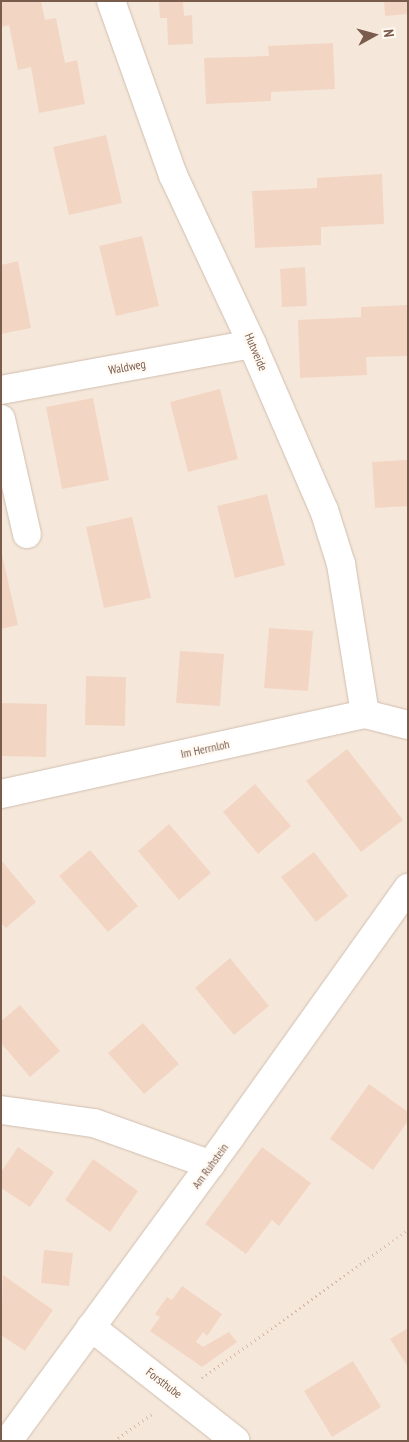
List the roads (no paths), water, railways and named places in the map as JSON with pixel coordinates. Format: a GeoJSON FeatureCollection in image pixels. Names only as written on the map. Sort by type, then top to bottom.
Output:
{"type":"FeatureCollection","features":[{"type":"Feature","properties":{"kind":"street","name":"Hutweide"},"geometry":{"type":"LineString","coordinates":[[111,1],[173,174],[252,344],[324,510],[341,564],[365,714]]}},
{"type":"Feature","properties":{"kind":"street","name":"Waldweg"},"geometry":{"type":"LineString","coordinates":[[1,390],[252,344]]}},
{"type":"Feature","properties":{"kind":"street"},"geometry":{"type":"LineString","coordinates":[[1,419],[27,534]]}},
{"type":"Feature","properties":{"kind":"street","name":"Im Herrnloh"},"geometry":{"type":"LineString","coordinates":[[1,794],[365,714],[408,725]]}},
{"type":"Feature","properties":{"kind":"street","name":"Am Ruhstein"},"geometry":{"type":"LineString","coordinates":[[8,1441],[211,1164],[408,888]]}},
{"type":"Feature","properties":{"kind":"street"},"geometry":{"type":"LineString","coordinates":[[1,1110],[94,1123],[211,1164]]}},
{"type":"Feature","properties":{"kind":"street","name":"Forsthube"},"geometry":{"type":"LineString","coordinates":[[91,1327],[236,1441]]}}]}
